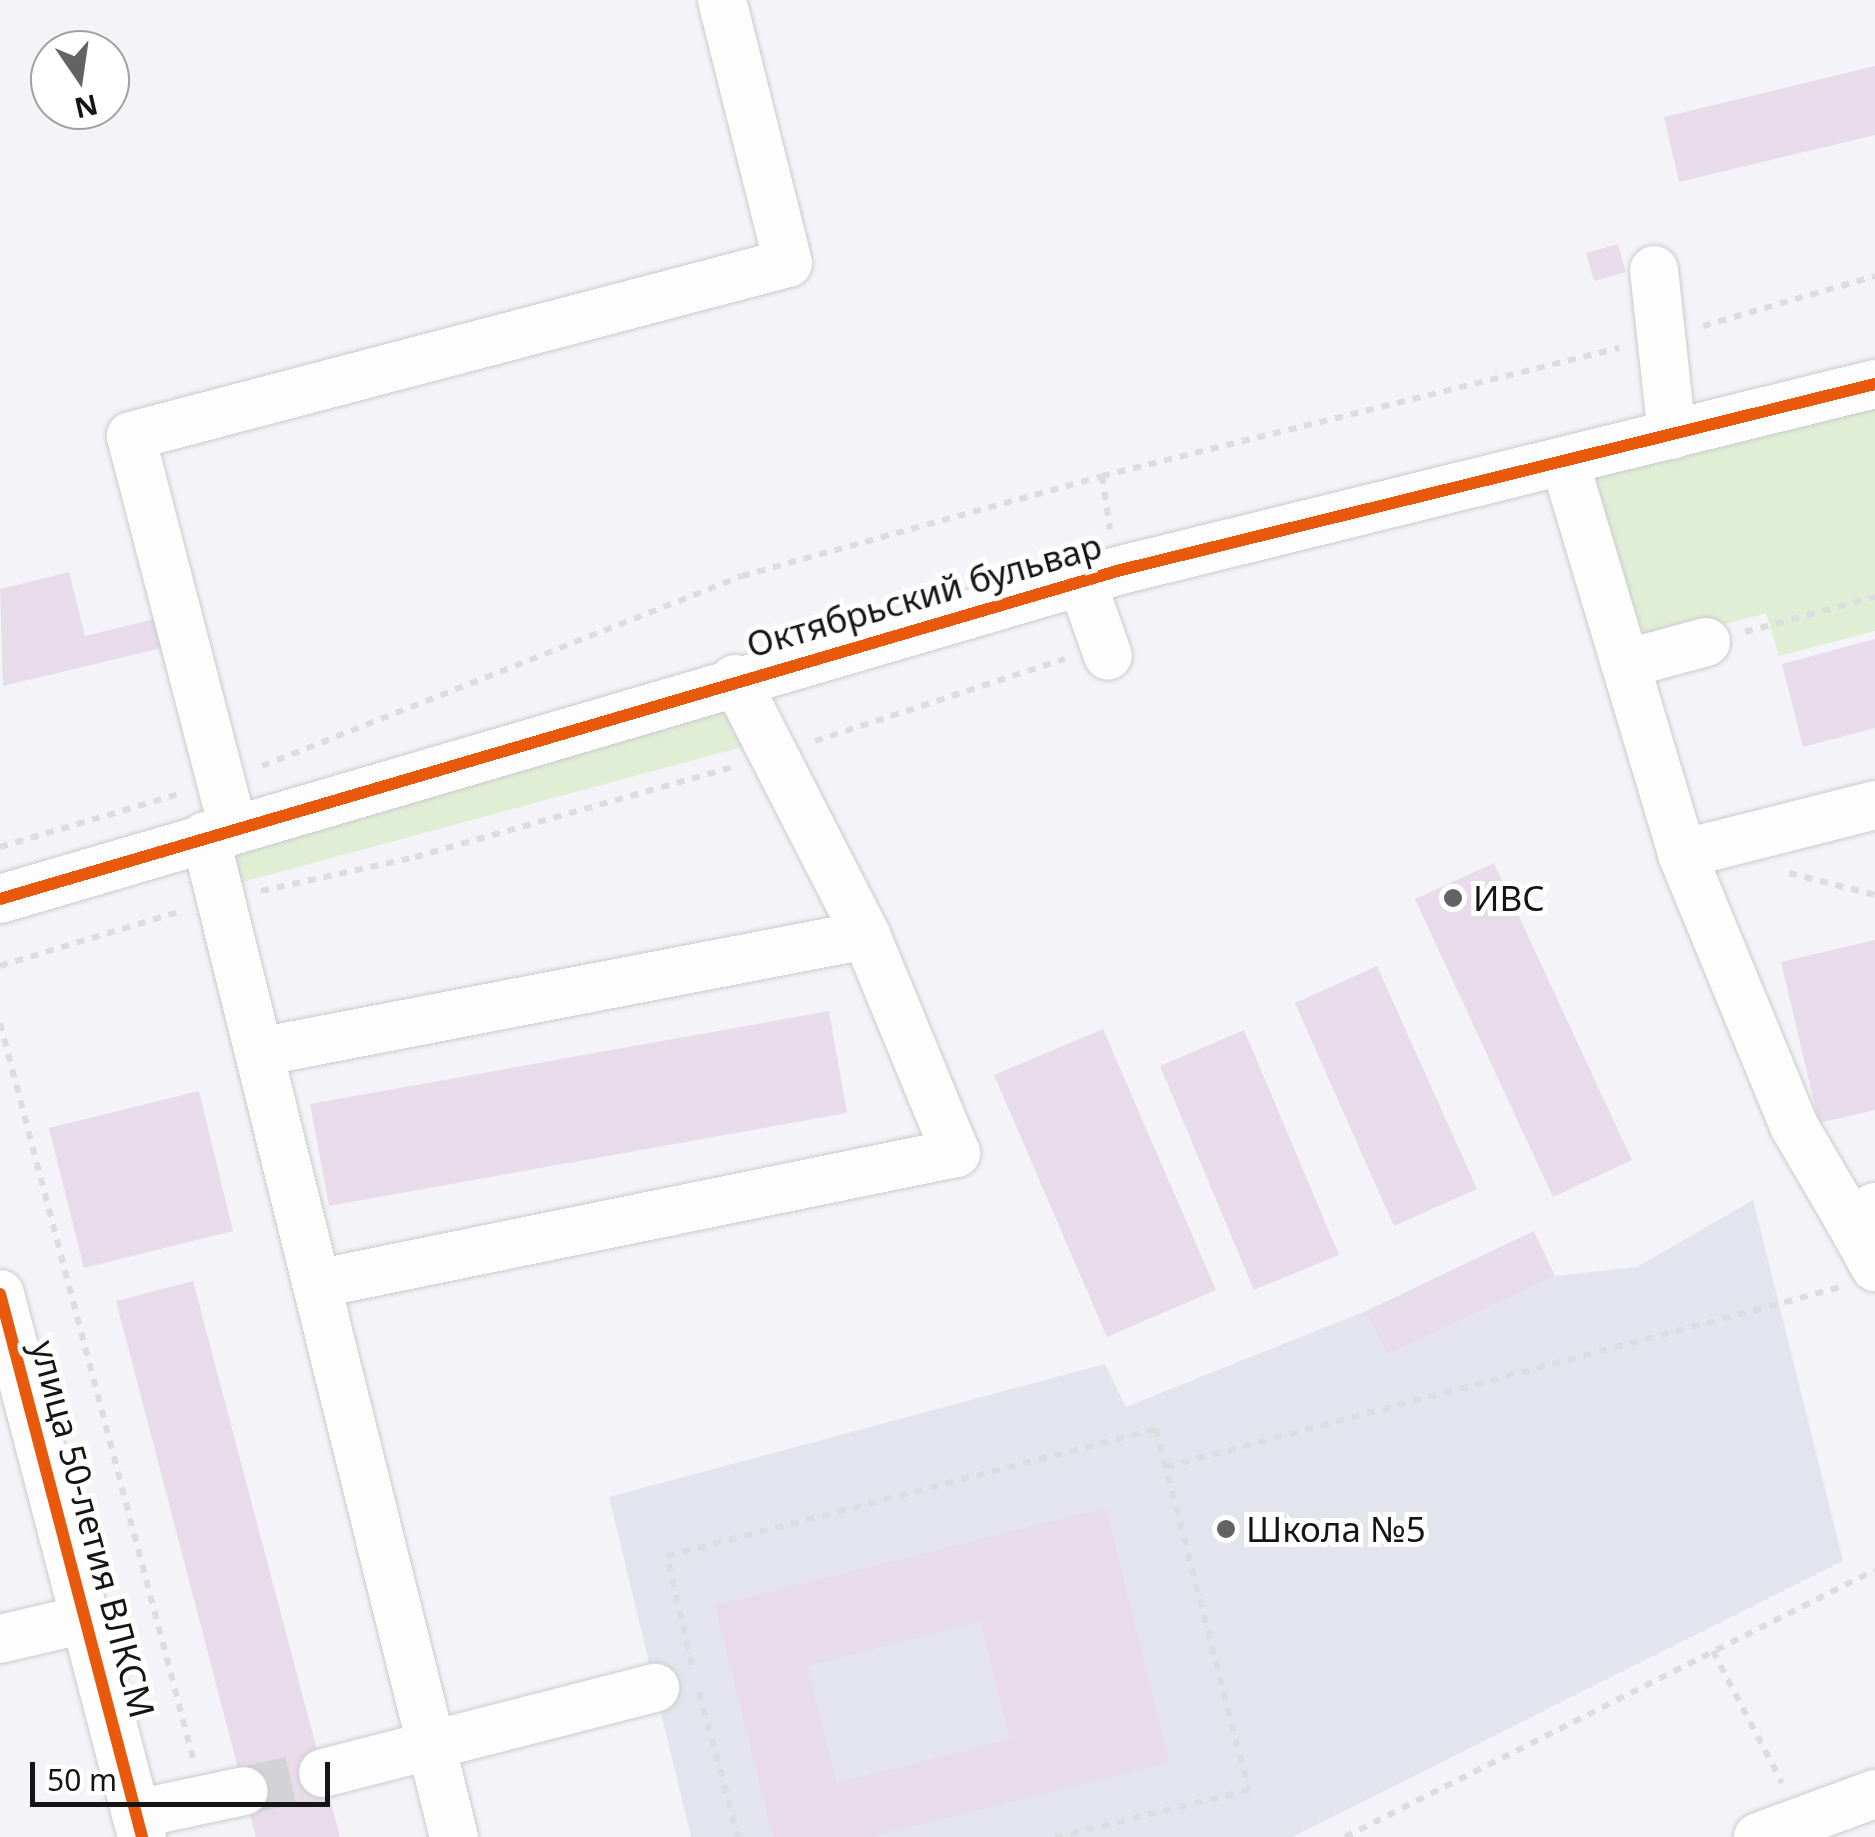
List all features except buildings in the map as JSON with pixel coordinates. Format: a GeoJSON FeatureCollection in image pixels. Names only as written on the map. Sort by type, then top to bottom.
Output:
{"type":"FeatureCollection","features":[{"type":"Feature","properties":{"kind":"street"},"geometry":{"type":"LineString","coordinates":[[454,1837],[221,900],[222,782],[131,436],[788,264],[722,0]]}},
{"type":"Feature","properties":{"kind":"street"},"geometry":{"type":"LineString","coordinates":[[1654,270],[1672,435]]}},
{"type":"Feature","properties":{"kind":"street","name":"Октябрьский бульвар"},"geometry":{"type":"LineString","coordinates":[[0,899],[735,679],[1082,582],[1875,384]]}},
{"type":"Feature","properties":{"kind":"street"},"geometry":{"type":"LineString","coordinates":[[1565,462],[1682,854],[1794,1126],[1862,1213],[1865,1275]]}},
{"type":"Feature","properties":{"kind":"street"},"geometry":{"type":"LineString","coordinates":[[1082,582],[1106,651]]}},
{"type":"Feature","properties":{"kind":"street"},"geometry":{"type":"LineString","coordinates":[[1625,664],[1706,642]]}},
{"type":"Feature","properties":{"kind":"street"},"geometry":{"type":"LineString","coordinates":[[316,1284],[956,1153],[866,935],[735,679]]}},
{"type":"Feature","properties":{"kind":"street"},"geometry":{"type":"LineString","coordinates":[[1682,854],[1875,805]]}},
{"type":"Feature","properties":{"kind":"street"},"geometry":{"type":"LineString","coordinates":[[259,1052],[866,935]]}},
{"type":"Feature","properties":{"kind":"street","name":"улица 50-летия ВЛКСМ"},"geometry":{"type":"LineString","coordinates":[[0,1294],[16,1420],[85,1619],[139,1825]]}},
{"type":"Feature","properties":{"kind":"street"},"geometry":{"type":"LineString","coordinates":[[0,1639],[85,1619]]}},
{"type":"Feature","properties":{"kind":"street"},"geometry":{"type":"LineString","coordinates":[[323,1773],[432,1749],[655,1688]]}},
{"type":"Feature","properties":{"kind":"street"},"geometry":{"type":"LineString","coordinates":[[139,1825],[224,1795]]}},
{"type":"Feature","properties":{"kind":"path"},"geometry":{"type":"LineString","coordinates":[[0,847],[222,782],[742,576],[1102,476],[1662,338],[1875,276]]}},
{"type":"Feature","properties":{"kind":"path"},"geometry":{"type":"LineString","coordinates":[[1706,642],[1875,597]]}},
{"type":"Feature","properties":{"kind":"path"},"geometry":{"type":"LineString","coordinates":[[0,966],[221,900],[415,857],[773,755],[1106,651]]}},
{"type":"Feature","properties":{"kind":"path"},"geometry":{"type":"LineString","coordinates":[[0,1023],[224,1795]]}},
{"type":"Feature","properties":{"kind":"path"},"geometry":{"type":"LineString","coordinates":[[1166,1466],[1865,1275]]}},
{"type":"Feature","properties":{"kind":"path"},"geometry":{"type":"LineString","coordinates":[[738,1837],[667,1556],[1156,1428],[1249,1790],[1056,1837]]}},
{"type":"Feature","properties":{"kind":"path"},"geometry":{"type":"LineString","coordinates":[[1345,1837],[1875,1570]]}},
{"type":"Feature","properties":{"kind":"path"},"geometry":{"type":"LineString","coordinates":[[1713,1652],[1827,1818]]}},
{"type":"Feature","properties":{"kind":"shaded area","name":"Школа №5"},"geometry":{"type":"Polygon","coordinates":[[[1753,1200],[1843,1561],[1292,1837],[691,1837],[609,1497],[1105,1364],[1126,1407],[1366,1311],[1388,1355],[1555,1276],[1637,1267],[1753,1200]]]}},
{"type":"Feature","properties":{"kind":"green space"},"geometry":{"type":"Polygon","coordinates":[[[1875,397],[1875,631],[1779,656],[1766,613],[1636,649],[1583,471],[1875,397]]]}},
{"type":"Feature","properties":{"kind":"green space"},"geometry":{"type":"Polygon","coordinates":[[[727,695],[753,744],[232,885],[222,844],[727,695]]]}},
{"type":"Feature","properties":{"kind":"tunnel"},"geometry":{"type":"LineString","coordinates":[[244,1791],[323,1773]]}},
{"type":"Feature","properties":{"kind":"cycle path"},"geometry":{"type":"LineString","coordinates":[[0,899],[1117,571],[1875,384]]}},
{"type":"Feature","properties":{"kind":"cycle path"},"geometry":{"type":"LineString","coordinates":[[0,1294],[142,1837]]}},
{"type":"Feature","properties":{"kind":"place","name":"ИВС"},"geometry":{"type":"Point","coordinates":[1453,898]}},
{"type":"Feature","properties":{"kind":"place","name":"Школа №5"},"geometry":{"type":"Point","coordinates":[1226,1529]}}]}
